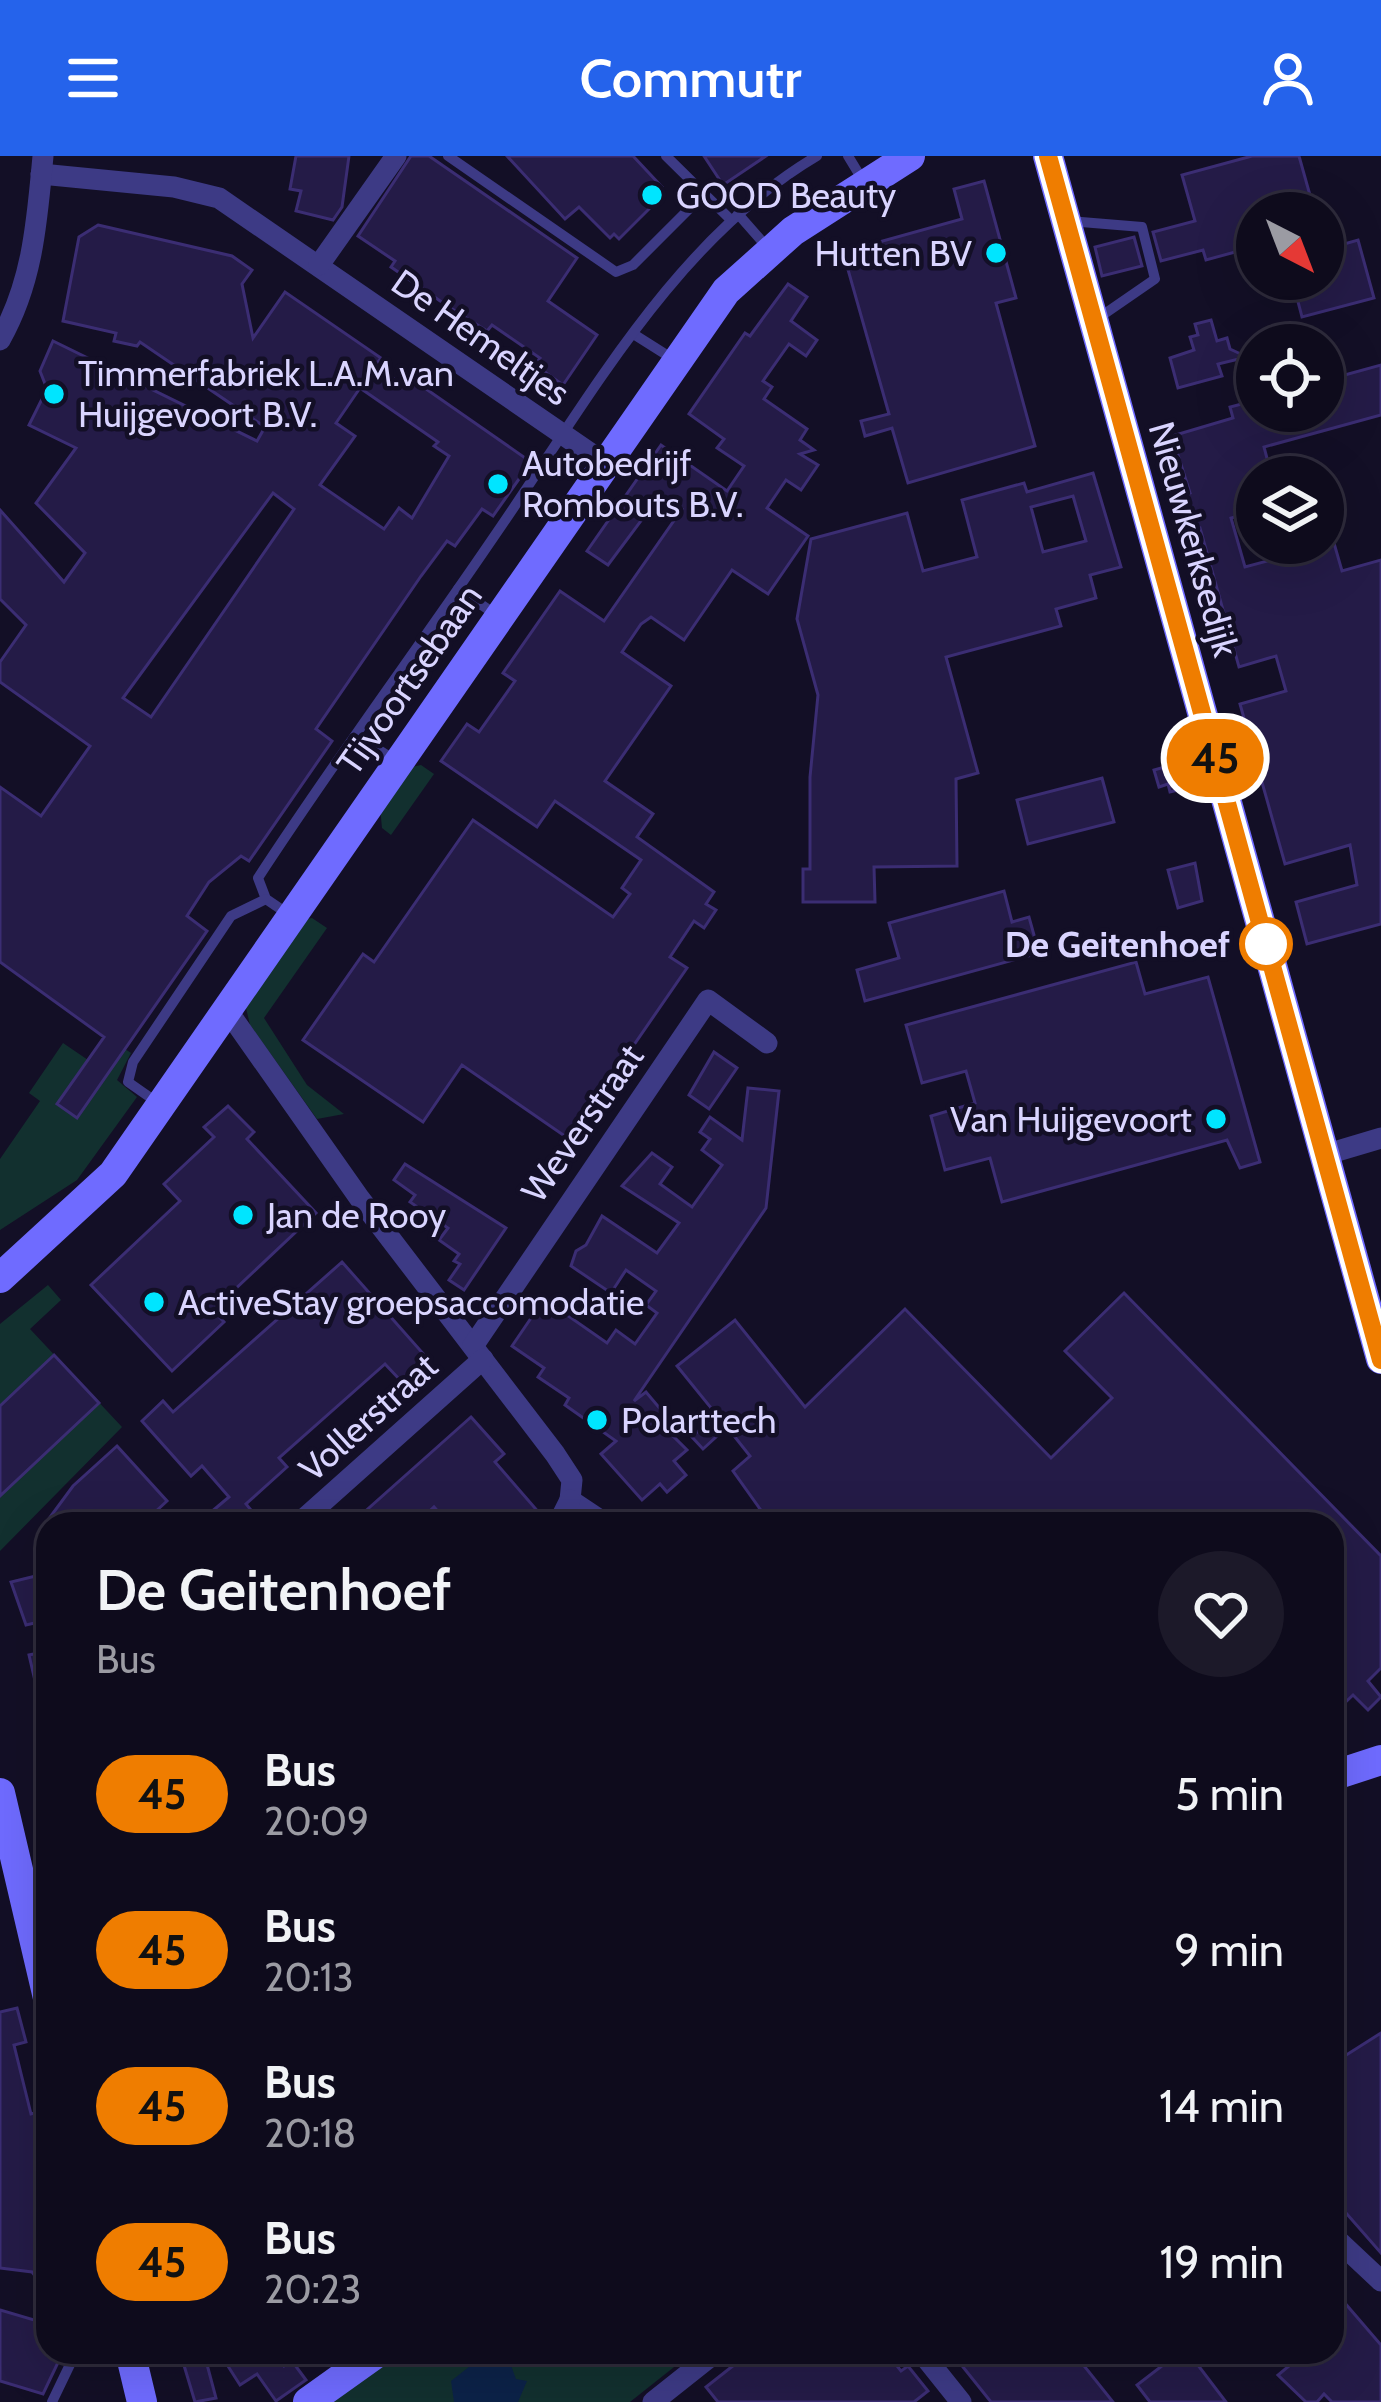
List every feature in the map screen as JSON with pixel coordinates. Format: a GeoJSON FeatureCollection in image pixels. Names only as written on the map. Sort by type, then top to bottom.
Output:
{"type":"FeatureCollection","features":[{"type":"Feature","properties":{"kind":"street"},"geometry":{"type":"LineString","coordinates":[[319,265],[396,156]]}},
{"type":"Feature","properties":{"kind":"street","name":"Tijvoortsebaan"},"geometry":{"type":"LineString","coordinates":[[0,1278],[89,1201],[162,1105],[726,291],[770,250],[910,156]]}},
{"type":"Feature","properties":{"kind":"street","name":"Nieuwkerksedijk"},"geometry":{"type":"LineString","coordinates":[[1048,156],[1381,1360]]}},
{"type":"Feature","properties":{"kind":"street"},"geometry":{"type":"LineString","coordinates":[[0,340],[30,266],[42,165]]}},
{"type":"Feature","properties":{"kind":"street","name":"De Hemeltjes"},"geometry":{"type":"LineString","coordinates":[[42,165],[219,198],[606,464]]}},
{"type":"Feature","properties":{"kind":"street","name":"Weverstraat"},"geometry":{"type":"LineString","coordinates":[[478,1353],[708,1000],[767,1043]]}},
{"type":"Feature","properties":{"kind":"street"},"geometry":{"type":"LineString","coordinates":[[227,1010],[359,1199],[572,1480],[564,1512]]}},
{"type":"Feature","properties":{"kind":"street"},"geometry":{"type":"LineString","coordinates":[[1324,1155],[1381,1138]]}},
{"type":"Feature","properties":{"kind":"street","name":"Vollerstraat"},"geometry":{"type":"LineString","coordinates":[[311,1512],[478,1353]]}},
{"type":"Feature","properties":{"kind":"street"},"geometry":{"type":"LineString","coordinates":[[570,1500],[588,1512]]}},
{"type":"Feature","properties":{"kind":"street"},"geometry":{"type":"LineString","coordinates":[[1344,1772],[1381,1760]]}},
{"type":"Feature","properties":{"kind":"street"},"geometry":{"type":"LineString","coordinates":[[0,1793],[36,1947]]}},
{"type":"Feature","properties":{"kind":"street"},"geometry":{"type":"LineString","coordinates":[[1344,2246],[1381,2281]]}},
{"type":"Feature","properties":{"kind":"street"},"geometry":{"type":"LineString","coordinates":[[133,2364],[142,2402]]}},
{"type":"Feature","properties":{"kind":"street"},"geometry":{"type":"LineString","coordinates":[[308,2402],[361,2364]]}},
{"type":"Feature","properties":{"kind":"street"},"geometry":{"type":"LineString","coordinates":[[668,2398],[703,2364]]}},
{"type":"Feature","properties":{"kind":"street"},"geometry":{"type":"LineString","coordinates":[[931,2364],[961,2402]]}},
{"type":"Feature","properties":{"kind":"lane"},"geometry":{"type":"LineString","coordinates":[[448,156],[616,272],[633,265],[704,194]]}},
{"type":"Feature","properties":{"kind":"lane"},"geometry":{"type":"LineString","coordinates":[[666,156],[770,250]]}},
{"type":"Feature","properties":{"kind":"lane"},"geometry":{"type":"LineString","coordinates":[[292,917],[266,899],[258,878],[680,271],[734,216],[817,156]]}},
{"type":"Feature","properties":{"kind":"lane"},"geometry":{"type":"LineString","coordinates":[[848,156],[865,184]]}},
{"type":"Feature","properties":{"kind":"lane"},"geometry":{"type":"LineString","coordinates":[[1066,221],[1142,227],[1148,249],[1155,279],[1093,322]]}},
{"type":"Feature","properties":{"kind":"lane"},"geometry":{"type":"LineString","coordinates":[[634,335],[676,361]]}},
{"type":"Feature","properties":{"kind":"lane"},"geometry":{"type":"LineString","coordinates":[[458,589],[500,617]]}},
{"type":"Feature","properties":{"kind":"lane"},"geometry":{"type":"LineString","coordinates":[[357,736],[398,763]]}},
{"type":"Feature","properties":{"kind":"lane"},"geometry":{"type":"LineString","coordinates":[[162,1105],[128,1082],[133,1062],[231,916],[266,899]]}},
{"type":"Feature","properties":{"kind":"lane"},"geometry":{"type":"LineString","coordinates":[[52,2402],[70,2364]]}},
{"type":"Feature","properties":{"kind":"green space"},"geometry":{"type":"Polygon","coordinates":[[[421,765],[434,774],[391,835],[382,828],[380,807],[407,768],[421,765]]]}},
{"type":"Feature","properties":{"kind":"green space"},"geometry":{"type":"Polygon","coordinates":[[[312,918],[327,928],[264,1018],[307,1085],[344,1114],[317,1119],[250,1025],[246,1008],[301,920],[312,918]]]}},
{"type":"Feature","properties":{"kind":"green space"},"geometry":{"type":"Polygon","coordinates":[[[63,1043],[88,1060],[58,1104],[77,1118],[125,1049],[131,1053],[117,1080],[137,1097],[77,1180],[0,1230],[0,1159],[40,1101],[29,1093],[63,1043]]]}},
{"type":"Feature","properties":{"kind":"green space"},"geometry":{"type":"Polygon","coordinates":[[[48,1285],[61,1300],[30,1329],[122,1427],[0,1551],[0,1324],[48,1285]]]}},
{"type":"Feature","properties":{"kind":"green space"},"geometry":{"type":"Polygon","coordinates":[[[384,2364],[678,2364],[630,2402],[331,2402],[384,2364]]]}},
{"type":"Feature","properties":{"kind":"water"},"geometry":{"type":"Polygon","coordinates":[[[473,2364],[510,2364],[516,2379],[527,2381],[518,2402],[454,2402],[451,2381],[473,2364]]]}},
{"type":"Feature","properties":{"kind":"building"},"geometry":{"type":"Polygon","coordinates":[[[296,156],[349,156],[342,207],[333,220],[296,211],[301,191],[290,189],[296,156]]]}},
{"type":"Feature","properties":{"kind":"building"},"geometry":{"type":"Polygon","coordinates":[[[411,156],[429,156],[577,258],[548,301],[597,335],[563,385],[535,365],[540,358],[492,325],[487,331],[446,305],[391,267],[395,261],[358,236],[411,156]]]}},
{"type":"Feature","properties":{"kind":"building"},"geometry":{"type":"Polygon","coordinates":[[[507,156],[633,156],[662,187],[663,195],[619,239],[614,234],[610,238],[579,207],[565,219],[507,156]]]}},
{"type":"Feature","properties":{"kind":"building"},"geometry":{"type":"Polygon","coordinates":[[[704,156],[766,156],[723,185],[704,156]]]}},
{"type":"Feature","properties":{"kind":"building"},"geometry":{"type":"Polygon","coordinates":[[[1252,156],[1299,156],[1309,192],[1236,192],[1236,252],[1206,260],[1203,250],[1161,261],[1153,232],[1195,221],[1182,175],[1252,156]]]}},
{"type":"Feature","properties":{"kind":"building"},"geometry":{"type":"Polygon","coordinates":[[[984,181],[1016,298],[996,303],[1035,446],[908,483],[892,428],[865,436],[861,421],[889,414],[843,252],[962,219],[954,189],[984,181]]]}},
{"type":"Feature","properties":{"kind":"building"},"geometry":{"type":"Polygon","coordinates":[[[98,225],[232,256],[252,270],[242,284],[253,338],[285,292],[381,358],[375,366],[400,383],[406,375],[531,462],[493,516],[482,509],[455,546],[447,541],[421,576],[316,729],[332,741],[249,861],[241,856],[209,882],[187,916],[207,931],[77,1118],[57,1104],[104,1037],[0,962],[0,787],[41,816],[90,746],[0,682],[0,662],[26,625],[0,599],[0,510],[64,582],[85,553],[36,503],[76,448],[29,425],[47,389],[40,371],[53,341],[257,441],[265,427],[140,342],[137,346],[114,341],[116,333],[63,321],[79,237],[98,225]],[[360,388],[336,423],[355,436],[320,485],[384,529],[399,508],[412,518],[449,456],[434,446],[438,442],[360,388]],[[273,493],[123,698],[151,717],[294,509],[273,493]]]}},
{"type":"Feature","properties":{"kind":"building"},"geometry":{"type":"Polygon","coordinates":[[[1134,237],[1142,266],[1102,276],[1095,247],[1134,237]]]}},
{"type":"Feature","properties":{"kind":"building"},"geometry":{"type":"Polygon","coordinates":[[[1358,240],[1374,298],[1302,317],[1298,300],[1344,300],[1344,244],[1358,240]]]}},
{"type":"Feature","properties":{"kind":"building"},"geometry":{"type":"Polygon","coordinates":[[[788,284],[807,297],[791,321],[817,340],[806,356],[789,344],[763,381],[772,387],[764,399],[807,429],[800,440],[814,450],[800,454],[818,465],[801,490],[786,480],[767,508],[808,536],[768,594],[732,570],[684,640],[651,617],[641,624],[622,652],[671,686],[605,781],[653,814],[637,837],[714,892],[706,904],[716,910],[704,928],[694,921],[670,957],[687,968],[569,1139],[462,1065],[423,1122],[303,1040],[363,954],[374,962],[473,820],[613,917],[630,894],[622,888],[641,860],[555,801],[537,827],[441,761],[467,724],[479,732],[515,681],[503,673],[560,591],[604,621],[682,509],[661,494],[608,565],[587,551],[661,445],[727,491],[744,466],[717,448],[724,439],[689,414],[745,333],[750,336],[788,284]]]}},
{"type":"Feature","properties":{"kind":"building"},"geometry":{"type":"Polygon","coordinates":[[[1211,320],[1217,341],[1227,338],[1236,360],[1218,364],[1222,376],[1178,388],[1170,358],[1194,350],[1190,337],[1198,335],[1195,324],[1211,320]]]}},
{"type":"Feature","properties":{"kind":"building"},"geometry":{"type":"Polygon","coordinates":[[[1381,365],[1381,415],[1344,425],[1344,375],[1381,365]]]}},
{"type":"Feature","properties":{"kind":"building"},"geometry":{"type":"Polygon","coordinates":[[[1236,405],[1236,432],[1319,432],[1264,447],[1266,456],[1236,456],[1236,517],[1231,518],[1236,564],[1340,564],[1342,571],[1381,560],[1381,924],[1307,944],[1296,902],[1357,885],[1350,845],[1285,864],[1240,704],[1286,691],[1276,656],[1239,667],[1200,528],[1192,530],[1182,495],[1190,493],[1172,436],[1233,418],[1230,407],[1236,405]]]}},
{"type":"Feature","properties":{"kind":"building"},"geometry":{"type":"Polygon","coordinates":[[[1093,473],[1121,567],[1090,575],[1096,598],[1056,609],[1061,626],[946,657],[978,773],[956,779],[957,866],[874,867],[875,902],[803,902],[803,869],[810,869],[810,777],[818,695],[797,619],[811,539],[907,513],[923,571],[977,557],[962,500],[1024,483],[1027,492],[1093,473]],[[1073,496],[1031,507],[1043,552],[1086,541],[1073,496]]]}},
{"type":"Feature","properties":{"kind":"building"},"geometry":{"type":"Polygon","coordinates":[[[1189,760],[1194,777],[1185,780],[1187,788],[1170,792],[1168,784],[1159,787],[1154,770],[1189,760]]]}},
{"type":"Feature","properties":{"kind":"building"},"geometry":{"type":"Polygon","coordinates":[[[1102,778],[1114,822],[1028,844],[1017,800],[1102,778]]]}},
{"type":"Feature","properties":{"kind":"building"},"geometry":{"type":"Polygon","coordinates":[[[1195,863],[1202,901],[1178,908],[1168,870],[1195,863]]]}},
{"type":"Feature","properties":{"kind":"building"},"geometry":{"type":"Polygon","coordinates":[[[1004,891],[1012,922],[1029,917],[1039,953],[865,1001],[857,970],[899,958],[889,923],[1004,891]]]}},
{"type":"Feature","properties":{"kind":"building"},"geometry":{"type":"Polygon","coordinates":[[[1136,962],[1145,994],[1208,977],[1260,1162],[1240,1168],[1227,1140],[1002,1202],[990,1158],[945,1170],[931,1116],[975,1103],[966,1071],[922,1083],[906,1025],[1136,962]]]}},
{"type":"Feature","properties":{"kind":"building"},"geometry":{"type":"Polygon","coordinates":[[[714,1052],[737,1068],[709,1109],[689,1095],[714,1052]]]}},
{"type":"Feature","properties":{"kind":"building"},"geometry":{"type":"Polygon","coordinates":[[[748,1088],[779,1091],[766,1208],[634,1401],[646,1392],[668,1418],[661,1424],[687,1450],[674,1461],[686,1475],[667,1492],[660,1484],[642,1500],[601,1454],[616,1441],[565,1405],[569,1398],[538,1377],[544,1368],[512,1346],[544,1299],[607,1343],[616,1330],[635,1344],[657,1313],[646,1305],[656,1291],[626,1270],[611,1293],[571,1266],[576,1251],[586,1245],[602,1216],[657,1253],[679,1223],[622,1186],[652,1153],[672,1167],[660,1184],[692,1207],[722,1165],[702,1150],[710,1139],[700,1132],[710,1117],[742,1140],[748,1088]]]}},
{"type":"Feature","properties":{"kind":"building"},"geometry":{"type":"Polygon","coordinates":[[[228,1106],[254,1132],[247,1139],[316,1213],[213,1310],[224,1322],[172,1371],[91,1285],[180,1201],[164,1184],[214,1137],[204,1127],[228,1106]]]}},
{"type":"Feature","properties":{"kind":"building"},"geometry":{"type":"Polygon","coordinates":[[[405,1164],[506,1228],[464,1290],[449,1280],[460,1264],[454,1261],[459,1254],[439,1240],[448,1228],[410,1202],[415,1195],[394,1180],[405,1164]]]}},
{"type":"Feature","properties":{"kind":"building"},"geometry":{"type":"Polygon","coordinates":[[[342,1262],[427,1358],[401,1381],[385,1364],[279,1458],[287,1467],[246,1504],[249,1512],[211,1512],[229,1497],[202,1466],[191,1476],[142,1421],[163,1401],[173,1412],[342,1262]]]}},
{"type":"Feature","properties":{"kind":"building"},"geometry":{"type":"Polygon","coordinates":[[[1124,1293],[1338,1512],[756,1512],[760,1509],[733,1471],[750,1456],[727,1427],[703,1449],[692,1437],[716,1414],[677,1366],[735,1320],[805,1407],[905,1309],[1051,1458],[1112,1398],[1065,1351],[1124,1293]]]}},
{"type":"Feature","properties":{"kind":"building"},"geometry":{"type":"Polygon","coordinates":[[[54,1355],[99,1403],[0,1496],[0,1406],[54,1355]]]}},
{"type":"Feature","properties":{"kind":"building"},"geometry":{"type":"Polygon","coordinates":[[[471,1417],[504,1454],[495,1462],[538,1512],[438,1512],[434,1507],[429,1512],[364,1512],[471,1417]]]}},
{"type":"Feature","properties":{"kind":"building"},"geometry":{"type":"Polygon","coordinates":[[[117,1446],[167,1501],[155,1512],[54,1512],[73,1486],[117,1446]]]}},
{"type":"Feature","properties":{"kind":"building"},"geometry":{"type":"Polygon","coordinates":[[[1344,1518],[1381,1556],[1381,1668],[1368,1681],[1381,1697],[1368,1710],[1353,1695],[1344,1704],[1344,1518]]]}},
{"type":"Feature","properties":{"kind":"building"},"geometry":{"type":"Polygon","coordinates":[[[36,1576],[36,1623],[26,1625],[11,1582],[36,1576]]]}},
{"type":"Feature","properties":{"kind":"building"},"geometry":{"type":"Polygon","coordinates":[[[36,1654],[36,1685],[29,1655],[36,1654]]]}},
{"type":"Feature","properties":{"kind":"building"},"geometry":{"type":"Polygon","coordinates":[[[17,2008],[26,2042],[14,2045],[31,2114],[36,2113],[36,2277],[32,2272],[0,2268],[0,2012],[17,2008]]]}},
{"type":"Feature","properties":{"kind":"building"},"geometry":{"type":"Polygon","coordinates":[[[1381,2033],[1381,2253],[1344,2211],[1344,2056],[1381,2033]]]}},
{"type":"Feature","properties":{"kind":"building"},"geometry":{"type":"Polygon","coordinates":[[[1344,2302],[1381,2345],[1381,2402],[1332,2402],[1324,2394],[1317,2402],[1306,2402],[1278,2375],[1289,2366],[1344,2364],[1344,2302]]]}},
{"type":"Feature","properties":{"kind":"building"},"geometry":{"type":"Polygon","coordinates":[[[0,2310],[36,2320],[36,2364],[57,2364],[43,2394],[0,2381],[0,2310]]]}},
{"type":"Feature","properties":{"kind":"building"},"geometry":{"type":"Polygon","coordinates":[[[184,2364],[207,2364],[216,2398],[195,2402],[184,2364]]]}},
{"type":"Feature","properties":{"kind":"building"},"geometry":{"type":"Polygon","coordinates":[[[227,2364],[294,2364],[306,2380],[276,2401],[257,2374],[240,2385],[227,2364]]]}},
{"type":"Feature","properties":{"kind":"building"},"geometry":{"type":"Polygon","coordinates":[[[735,2364],[895,2364],[901,2371],[908,2366],[928,2391],[914,2402],[718,2402],[706,2387],[735,2364]]]}},
{"type":"Feature","properties":{"kind":"building"},"geometry":{"type":"Polygon","coordinates":[[[961,2364],[1083,2364],[1113,2402],[991,2402],[961,2364]]]}},
{"type":"Feature","properties":{"kind":"building"},"geometry":{"type":"Polygon","coordinates":[[[1164,2364],[1197,2364],[1226,2402],[1150,2402],[1137,2385],[1164,2364]]]}},
{"type":"Feature","properties":{"kind":"bus line","name":"45"},"geometry":{"type":"LineString","coordinates":[[1048,156],[1381,1360]]}},
{"type":"Feature","properties":{"kind":"place","name":"GOOD Beauty"},"geometry":{"type":"Point","coordinates":[652,195]}},
{"type":"Feature","properties":{"kind":"place","name":"Hutten BV"},"geometry":{"type":"Point","coordinates":[996,253]}},
{"type":"Feature","properties":{"kind":"place","name":"Timmerfabriek L.A.M.van Huijgevoort B.V."},"geometry":{"type":"Point","coordinates":[54,394]}},
{"type":"Feature","properties":{"kind":"place","name":"Autobedrijf Rombouts B.V."},"geometry":{"type":"Point","coordinates":[498,484]}},
{"type":"Feature","properties":{"kind":"place","name":"De Geitenhoef"},"geometry":{"type":"Point","coordinates":[1266,944]}},
{"type":"Feature","properties":{"kind":"place","name":"Van Huijgevoort"},"geometry":{"type":"Point","coordinates":[1216,1119]}},
{"type":"Feature","properties":{"kind":"place","name":"Jan de Rooy"},"geometry":{"type":"Point","coordinates":[243,1215]}},
{"type":"Feature","properties":{"kind":"place","name":"ActiveStay groepsaccomodatie"},"geometry":{"type":"Point","coordinates":[154,1302]}},
{"type":"Feature","properties":{"kind":"place","name":"Polarttech"},"geometry":{"type":"Point","coordinates":[597,1420]}}]}
